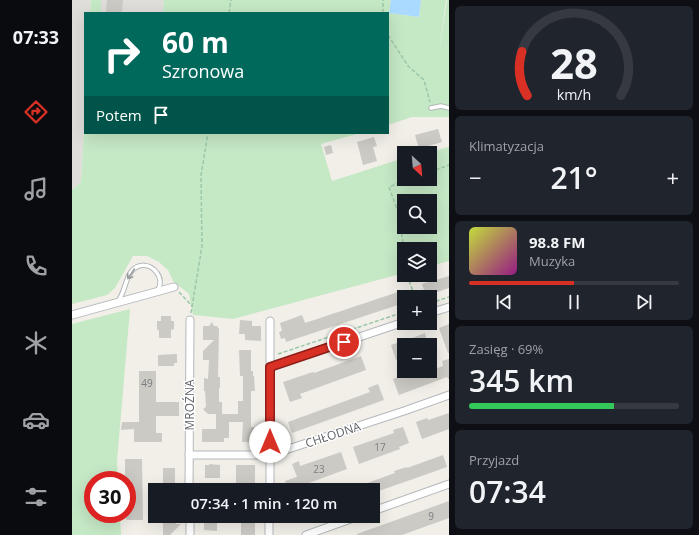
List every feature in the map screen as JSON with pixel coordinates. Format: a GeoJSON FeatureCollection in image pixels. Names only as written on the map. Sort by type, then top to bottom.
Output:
{"type":"FeatureCollection","features":[{"type":"Feature","properties":{"kind":"street"},"geometry":{"type":"LineString","coordinates":[[72,314],[158,291],[176,289]]}},
{"type":"Feature","properties":{"kind":"street"},"geometry":{"type":"LineString","coordinates":[[437,311],[449,307]]}},
{"type":"Feature","properties":{"kind":"street","name":"MROŹNA"},"geometry":{"type":"LineString","coordinates":[[189,483],[190,320]]}},
{"type":"Feature","properties":{"kind":"street"},"geometry":{"type":"LineString","coordinates":[[270,321],[270,483]]}},
{"type":"Feature","properties":{"kind":"street"},"geometry":{"type":"LineString","coordinates":[[270,367],[397,324]]}},
{"type":"Feature","properties":{"kind":"street","name":"CHŁODNA"},"geometry":{"type":"LineString","coordinates":[[189,455],[270,455],[449,395]]}},
{"type":"Feature","properties":{"kind":"street"},"geometry":{"type":"LineString","coordinates":[[380,509],[449,484]]}},
{"type":"Feature","properties":{"kind":"street"},"geometry":{"type":"LineString","coordinates":[[190,523],[190,535]]}},
{"type":"Feature","properties":{"kind":"street"},"geometry":{"type":"LineString","coordinates":[[269,523],[269,535]]}},
{"type":"Feature","properties":{"kind":"street"},"geometry":{"type":"LineString","coordinates":[[306,535],[339,523]]}},
{"type":"Feature","properties":{"kind":"lane"},"geometry":{"type":"LineString","coordinates":[[431,108],[441,106],[449,108]]}},
{"type":"Feature","properties":{"kind":"lane"},"geometry":{"type":"LineString","coordinates":[[116,303],[123,292],[130,273],[143,265],[148,265],[153,268],[158,274],[160,286],[158,291]]}},
{"type":"Feature","properties":{"kind":"path"},"geometry":{"type":"LineString","coordinates":[[229,12],[231,0]]}},
{"type":"Feature","properties":{"kind":"path"},"geometry":{"type":"LineString","coordinates":[[383,0],[383,12]]}},
{"type":"Feature","properties":{"kind":"path"},"geometry":{"type":"LineString","coordinates":[[389,37],[408,66],[424,80],[431,108]]}},
{"type":"Feature","properties":{"kind":"path"},"geometry":{"type":"LineString","coordinates":[[190,320],[202,246],[201,175],[208,134]]}},
{"type":"Feature","properties":{"kind":"path"},"geometry":{"type":"LineString","coordinates":[[437,170],[449,166]]}},
{"type":"Feature","properties":{"kind":"path"},"geometry":{"type":"LineString","coordinates":[[397,184],[389,187],[398,212],[403,242]]}},
{"type":"Feature","properties":{"kind":"path"},"geometry":{"type":"LineString","coordinates":[[176,289],[192,306]]}},
{"type":"Feature","properties":{"kind":"path"},"geometry":{"type":"LineString","coordinates":[[437,301],[449,297]]}},
{"type":"Feature","properties":{"kind":"path"},"geometry":{"type":"LineString","coordinates":[[270,357],[397,314]]}},
{"type":"Feature","properties":{"kind":"shaded area"},"geometry":{"type":"Polygon","coordinates":[[[72,0],[91,0],[90,12],[84,12],[84,130],[81,182],[72,190],[72,0]]]}},
{"type":"Feature","properties":{"kind":"shaded area"},"geometry":{"type":"Polygon","coordinates":[[[101,0],[164,0],[163,12],[101,12],[101,0]]]}},
{"type":"Feature","properties":{"kind":"green space"},"geometry":{"type":"Polygon","coordinates":[[[91,0],[101,0],[101,12],[90,12],[91,0]]]}},
{"type":"Feature","properties":{"kind":"green space"},"geometry":{"type":"Polygon","coordinates":[[[164,0],[391,0],[389,13],[163,12],[164,0]]]}},
{"type":"Feature","properties":{"kind":"green space"},"geometry":{"type":"Polygon","coordinates":[[[421,0],[446,0],[438,59],[447,0],[449,0],[449,117],[412,117],[389,125],[389,13],[419,17],[421,0]]]}},
{"type":"Feature","properties":{"kind":"green space"},"geometry":{"type":"Polygon","coordinates":[[[84,130],[84,134],[356,134],[321,144],[332,181],[397,160],[397,186],[437,186],[437,150],[449,147],[449,261],[437,264],[437,242],[397,242],[397,275],[233,319],[193,315],[189,294],[173,281],[168,270],[159,262],[147,256],[133,256],[115,288],[107,295],[72,304],[72,190],[81,182],[84,130]]]}},
{"type":"Feature","properties":{"kind":"green space"},"geometry":{"type":"Polygon","coordinates":[[[130,309],[117,461],[118,471],[84,471],[84,523],[120,523],[121,535],[72,535],[72,324],[130,309]]]}},
{"type":"Feature","properties":{"kind":"water"},"geometry":{"type":"Polygon","coordinates":[[[391,0],[421,0],[419,17],[389,13],[391,0]]]}},
{"type":"Feature","properties":{"kind":"building"},"geometry":{"type":"Polygon","coordinates":[[[107,0],[123,0],[122,12],[106,12],[107,0]]]}},
{"type":"Feature","properties":{"kind":"building"},"geometry":{"type":"Polygon","coordinates":[[[438,129],[442,142],[429,146],[418,146],[415,135],[438,129]]]}},
{"type":"Feature","properties":{"kind":"building"},"geometry":{"type":"Polygon","coordinates":[[[374,137],[377,146],[373,147],[377,161],[363,165],[357,142],[374,137]]]}},
{"type":"Feature","properties":{"kind":"building"},"geometry":{"type":"Polygon","coordinates":[[[331,145],[333,153],[326,155],[324,147],[331,145]]]}},
{"type":"Feature","properties":{"kind":"building"},"geometry":{"type":"Polygon","coordinates":[[[449,276],[449,288],[437,292],[437,290],[424,290],[422,284],[437,282],[437,280],[449,276]]]}},
{"type":"Feature","properties":{"kind":"building"},"geometry":{"type":"Polygon","coordinates":[[[397,292],[397,305],[286,342],[285,338],[281,339],[279,332],[282,331],[280,323],[302,315],[305,323],[397,292]]]}},
{"type":"Feature","properties":{"kind":"building"},"geometry":{"type":"Polygon","coordinates":[[[161,316],[171,316],[171,321],[174,321],[174,329],[171,330],[171,338],[159,338],[157,321],[161,321],[161,316]]]}},
{"type":"Feature","properties":{"kind":"building"},"geometry":{"type":"Polygon","coordinates":[[[240,320],[252,321],[252,326],[261,326],[261,341],[245,340],[245,334],[239,334],[240,320]]]}},
{"type":"Feature","properties":{"kind":"building"},"geometry":{"type":"Polygon","coordinates":[[[212,322],[214,326],[217,326],[219,329],[218,377],[220,377],[219,402],[222,402],[222,414],[238,414],[238,401],[243,401],[243,376],[240,376],[239,350],[251,350],[251,371],[253,371],[254,376],[255,391],[251,391],[251,427],[254,427],[254,442],[242,442],[243,422],[229,422],[229,438],[224,438],[224,442],[202,442],[202,429],[216,429],[216,414],[208,414],[203,409],[206,407],[204,378],[208,379],[209,360],[203,360],[203,351],[214,340],[203,340],[203,326],[209,326],[212,322]]]}},
{"type":"Feature","properties":{"kind":"building"},"geometry":{"type":"Polygon","coordinates":[[[449,324],[449,353],[448,353],[439,328],[449,324]]]}},
{"type":"Feature","properties":{"kind":"building"},"geometry":{"type":"Polygon","coordinates":[[[425,333],[426,338],[412,338],[425,333]]]}},
{"type":"Feature","properties":{"kind":"building"},"geometry":{"type":"Polygon","coordinates":[[[397,343],[396,360],[391,345],[397,343]]]}},
{"type":"Feature","properties":{"kind":"building"},"geometry":{"type":"Polygon","coordinates":[[[177,354],[177,363],[174,363],[174,366],[158,366],[158,355],[177,354]]]}},
{"type":"Feature","properties":{"kind":"building"},"geometry":{"type":"Polygon","coordinates":[[[361,356],[366,370],[300,394],[302,398],[290,402],[283,382],[313,372],[314,373],[361,356]]]}},
{"type":"Feature","properties":{"kind":"building"},"geometry":{"type":"Polygon","coordinates":[[[449,359],[449,379],[447,377],[399,395],[393,379],[397,377],[437,378],[437,368],[443,366],[442,361],[449,359]]]}},
{"type":"Feature","properties":{"kind":"building"},"geometry":{"type":"Polygon","coordinates":[[[139,371],[156,371],[156,402],[179,402],[179,416],[156,416],[156,433],[162,433],[162,442],[134,442],[134,429],[121,430],[122,422],[139,422],[139,371]]]}},
{"type":"Feature","properties":{"kind":"building"},"geometry":{"type":"Polygon","coordinates":[[[378,384],[384,400],[292,433],[288,422],[370,392],[368,388],[378,384]]]}},
{"type":"Feature","properties":{"kind":"building"},"geometry":{"type":"Polygon","coordinates":[[[449,413],[449,429],[422,439],[416,422],[427,418],[428,420],[449,413]]]}},
{"type":"Feature","properties":{"kind":"building"},"geometry":{"type":"Polygon","coordinates":[[[403,427],[409,443],[399,447],[400,449],[359,464],[353,447],[394,433],[393,430],[403,427]]]}},
{"type":"Feature","properties":{"kind":"building"},"geometry":{"type":"Polygon","coordinates":[[[341,452],[347,469],[309,483],[286,483],[285,481],[297,477],[292,464],[299,461],[300,466],[341,452]]]}},
{"type":"Feature","properties":{"kind":"building"},"geometry":{"type":"Polygon","coordinates":[[[443,455],[447,467],[380,491],[380,483],[368,483],[395,473],[394,471],[443,455]]]}},
{"type":"Feature","properties":{"kind":"building"},"geometry":{"type":"Polygon","coordinates":[[[125,459],[142,459],[143,520],[136,520],[136,471],[125,471],[125,459]]]}},
{"type":"Feature","properties":{"kind":"building"},"geometry":{"type":"Polygon","coordinates":[[[205,465],[220,465],[220,478],[205,478],[205,465]]]}},
{"type":"Feature","properties":{"kind":"building"},"geometry":{"type":"Polygon","coordinates":[[[236,465],[255,465],[255,483],[236,483],[236,465]]]}},
{"type":"Feature","properties":{"kind":"building"},"geometry":{"type":"Polygon","coordinates":[[[163,468],[175,468],[175,483],[163,483],[163,468]]]}},
{"type":"Feature","properties":{"kind":"building"},"geometry":{"type":"Polygon","coordinates":[[[449,501],[449,518],[402,535],[357,535],[357,534],[449,501]]]}},
{"type":"Feature","properties":{"kind":"building"},"geometry":{"type":"Polygon","coordinates":[[[163,523],[181,524],[170,535],[163,535],[163,523]]]}},
{"type":"Feature","properties":{"kind":"building"},"geometry":{"type":"Polygon","coordinates":[[[204,523],[217,523],[217,531],[204,530],[204,523]]]}},
{"type":"Feature","properties":{"kind":"building"},"geometry":{"type":"Polygon","coordinates":[[[241,523],[255,523],[255,535],[241,535],[241,523]]]}},
{"type":"Feature","properties":{"kind":"route"},"geometry":{"type":"LineString","coordinates":[[270,442],[270,367],[344,342]]}}]}
